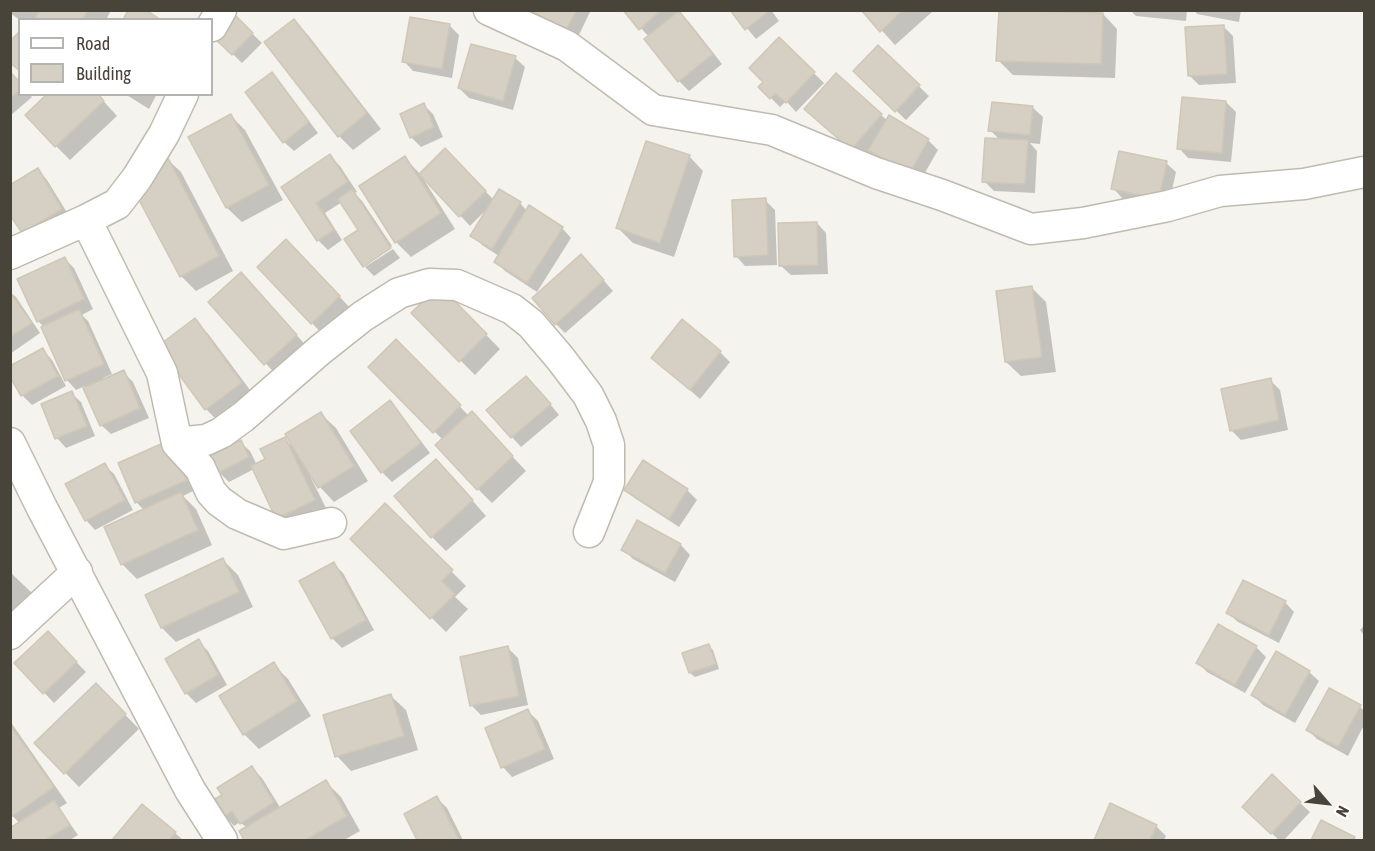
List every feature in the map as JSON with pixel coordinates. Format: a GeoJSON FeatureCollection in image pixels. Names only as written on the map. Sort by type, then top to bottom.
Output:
{"type":"FeatureCollection","features":[{"type":"Feature","properties":{"kind":"street"},"geometry":{"type":"LineString","coordinates":[[489,10],[567,46],[653,110],[772,130],[876,173],[1031,229],[1093,221],[1168,206],[1220,191],[1304,184],[1365,172]]}},
{"type":"Feature","properties":{"kind":"street"},"geometry":{"type":"LineString","coordinates":[[10,254],[117,204],[137,178],[164,134],[182,96]]}},
{"type":"Feature","properties":{"kind":"street"},"geometry":{"type":"LineString","coordinates":[[86,220],[162,373],[177,443],[200,468],[211,492],[237,514],[284,534],[331,523]]}},
{"type":"Feature","properties":{"kind":"street"},"geometry":{"type":"LineString","coordinates":[[177,443],[206,440],[221,433],[363,316],[399,293],[429,284],[457,285],[512,309],[531,324],[588,395],[601,421],[609,445],[609,482],[589,532]]}},
{"type":"Feature","properties":{"kind":"street"},"geometry":{"type":"LineString","coordinates":[[10,443],[190,790],[222,840]]}},
{"type":"Feature","properties":{"kind":"street"},"geometry":{"type":"LineString","coordinates":[[10,634],[77,572]]}},
{"type":"Feature","properties":{"kind":"building"},"geometry":{"type":"Polygon","coordinates":[[[40,10],[88,10],[83,18],[35,18],[40,10]]]}},
{"type":"Feature","properties":{"kind":"building"},"geometry":{"type":"Polygon","coordinates":[[[128,10],[146,10],[158,18],[124,18],[128,10]]]}},
{"type":"Feature","properties":{"kind":"building"},"geometry":{"type":"Polygon","coordinates":[[[529,10],[577,10],[566,30],[529,10]]]}},
{"type":"Feature","properties":{"kind":"building"},"geometry":{"type":"Polygon","coordinates":[[[623,10],[661,10],[639,30],[623,10]]]}},
{"type":"Feature","properties":{"kind":"building"},"geometry":{"type":"Polygon","coordinates":[[[730,10],[770,10],[745,30],[730,10]]]}},
{"type":"Feature","properties":{"kind":"building"},"geometry":{"type":"Polygon","coordinates":[[[861,10],[903,10],[880,32],[861,10]]]}},
{"type":"Feature","properties":{"kind":"building"},"geometry":{"type":"Polygon","coordinates":[[[999,10],[1103,13],[1101,64],[996,61],[999,10]]]}},
{"type":"Feature","properties":{"kind":"building"},"geometry":{"type":"Polygon","coordinates":[[[679,11],[713,54],[678,82],[644,39],[679,11]]]}},
{"type":"Feature","properties":{"kind":"building"},"geometry":{"type":"Polygon","coordinates":[[[234,14],[253,33],[232,55],[213,35],[234,14]]]}},
{"type":"Feature","properties":{"kind":"building"},"geometry":{"type":"Polygon","coordinates":[[[410,17],[450,24],[442,69],[402,62],[410,17]]]}},
{"type":"Feature","properties":{"kind":"building"},"geometry":{"type":"Polygon","coordinates":[[[294,19],[367,113],[338,137],[264,42],[294,19]]]}},
{"type":"Feature","properties":{"kind":"building"},"geometry":{"type":"Polygon","coordinates":[[[1224,25],[1227,74],[1188,76],[1185,27],[1224,25]]]}},
{"type":"Feature","properties":{"kind":"building"},"geometry":{"type":"Polygon","coordinates":[[[18,33],[18,69],[10,63],[10,41],[18,33]]]}},
{"type":"Feature","properties":{"kind":"building"},"geometry":{"type":"Polygon","coordinates":[[[779,37],[815,72],[786,103],[775,93],[770,99],[758,87],[763,82],[749,68],[779,37]]]}},
{"type":"Feature","properties":{"kind":"building"},"geometry":{"type":"Polygon","coordinates":[[[471,44],[516,56],[503,101],[458,88],[471,44]]]}},
{"type":"Feature","properties":{"kind":"building"},"geometry":{"type":"Polygon","coordinates":[[[878,45],[920,85],[895,112],[853,71],[878,45]]]}},
{"type":"Feature","properties":{"kind":"building"},"geometry":{"type":"Polygon","coordinates":[[[10,72],[18,80],[18,92],[10,98],[10,72]]]}},
{"type":"Feature","properties":{"kind":"building"},"geometry":{"type":"Polygon","coordinates":[[[272,72],[309,122],[283,143],[245,92],[272,72]]]}},
{"type":"Feature","properties":{"kind":"building"},"geometry":{"type":"Polygon","coordinates":[[[836,73],[882,114],[851,150],[804,109],[836,73]]]}},
{"type":"Feature","properties":{"kind":"building"},"geometry":{"type":"Polygon","coordinates":[[[45,96],[100,96],[104,101],[55,147],[25,115],[45,96]]]}},
{"type":"Feature","properties":{"kind":"building"},"geometry":{"type":"Polygon","coordinates":[[[1182,97],[1226,101],[1222,153],[1177,149],[1182,97]]]}},
{"type":"Feature","properties":{"kind":"building"},"geometry":{"type":"Polygon","coordinates":[[[992,102],[1033,106],[1030,135],[988,131],[992,102]]]}},
{"type":"Feature","properties":{"kind":"building"},"geometry":{"type":"Polygon","coordinates":[[[424,103],[434,127],[410,138],[400,114],[424,103]]]}},
{"type":"Feature","properties":{"kind":"building"},"geometry":{"type":"Polygon","coordinates":[[[231,114],[269,185],[226,208],[188,137],[231,114]]]}},
{"type":"Feature","properties":{"kind":"building"},"geometry":{"type":"Polygon","coordinates":[[[889,115],[929,139],[909,174],[868,150],[889,115]]]}},
{"type":"Feature","properties":{"kind":"building"},"geometry":{"type":"Polygon","coordinates":[[[985,138],[1028,140],[1025,184],[982,182],[985,138]]]}},
{"type":"Feature","properties":{"kind":"building"},"geometry":{"type":"Polygon","coordinates":[[[646,141],[690,155],[660,243],[616,228],[646,141]]]}},
{"type":"Feature","properties":{"kind":"building"},"geometry":{"type":"Polygon","coordinates":[[[445,148],[486,191],[459,217],[419,174],[445,148]]]}},
{"type":"Feature","properties":{"kind":"building"},"geometry":{"type":"Polygon","coordinates":[[[1119,151],[1167,161],[1159,199],[1111,189],[1119,151]]]}},
{"type":"Feature","properties":{"kind":"building"},"geometry":{"type":"Polygon","coordinates":[[[330,154],[348,182],[316,203],[334,230],[317,241],[281,187],[330,154]]]}},
{"type":"Feature","properties":{"kind":"building"},"geometry":{"type":"Polygon","coordinates":[[[167,156],[219,256],[180,277],[132,187],[167,156]]]}},
{"type":"Feature","properties":{"kind":"building"},"geometry":{"type":"Polygon","coordinates":[[[405,156],[441,213],[395,243],[359,186],[405,156]]]}},
{"type":"Feature","properties":{"kind":"building"},"geometry":{"type":"Polygon","coordinates":[[[38,168],[62,209],[22,233],[10,215],[10,185],[38,168]]]}},
{"type":"Feature","properties":{"kind":"building"},"geometry":{"type":"Polygon","coordinates":[[[352,189],[391,248],[363,267],[344,239],[358,230],[338,199],[352,189]]]}},
{"type":"Feature","properties":{"kind":"building"},"geometry":{"type":"Polygon","coordinates":[[[499,189],[521,202],[492,249],[470,236],[499,189]]]}},
{"type":"Feature","properties":{"kind":"building"},"geometry":{"type":"Polygon","coordinates":[[[766,198],[768,255],[734,257],[732,200],[766,198]]]}},
{"type":"Feature","properties":{"kind":"building"},"geometry":{"type":"Polygon","coordinates":[[[529,205],[563,227],[527,283],[494,262],[529,205]]]}},
{"type":"Feature","properties":{"kind":"building"},"geometry":{"type":"Polygon","coordinates":[[[817,222],[818,265],[779,266],[778,223],[817,222]]]}},
{"type":"Feature","properties":{"kind":"building"},"geometry":{"type":"Polygon","coordinates":[[[286,239],[340,296],[311,324],[257,267],[286,239]]]}},
{"type":"Feature","properties":{"kind":"building"},"geometry":{"type":"Polygon","coordinates":[[[581,254],[604,280],[555,325],[532,298],[581,254]]]}},
{"type":"Feature","properties":{"kind":"building"},"geometry":{"type":"Polygon","coordinates":[[[65,257],[84,299],[37,322],[17,279],[65,257]]]}},
{"type":"Feature","properties":{"kind":"building"},"geometry":{"type":"Polygon","coordinates":[[[241,272],[297,335],[264,365],[208,302],[241,272]]]}},
{"type":"Feature","properties":{"kind":"building"},"geometry":{"type":"Polygon","coordinates":[[[439,285],[487,334],[459,362],[411,313],[439,285]]]}},
{"type":"Feature","properties":{"kind":"building"},"geometry":{"type":"Polygon","coordinates":[[[1032,286],[1042,357],[1005,362],[996,291],[1032,286]]]}},
{"type":"Feature","properties":{"kind":"building"},"geometry":{"type":"Polygon","coordinates":[[[10,292],[32,323],[10,337],[10,292]]]}},
{"type":"Feature","properties":{"kind":"building"},"geometry":{"type":"Polygon","coordinates":[[[79,309],[104,364],[65,381],[41,327],[79,309]]]}},
{"type":"Feature","properties":{"kind":"building"},"geometry":{"type":"Polygon","coordinates":[[[195,318],[242,383],[205,410],[158,346],[195,318]]]}},
{"type":"Feature","properties":{"kind":"building"},"geometry":{"type":"Polygon","coordinates":[[[682,319],[721,351],[690,390],[651,358],[682,319]]]}},
{"type":"Feature","properties":{"kind":"building"},"geometry":{"type":"Polygon","coordinates":[[[396,339],[461,405],[433,433],[368,367],[396,339]]]}},
{"type":"Feature","properties":{"kind":"building"},"geometry":{"type":"Polygon","coordinates":[[[43,348],[58,376],[21,396],[10,377],[10,366],[43,348]]]}},
{"type":"Feature","properties":{"kind":"building"},"geometry":{"type":"Polygon","coordinates":[[[124,370],[140,408],[100,426],[83,388],[124,370]]]}},
{"type":"Feature","properties":{"kind":"building"},"geometry":{"type":"Polygon","coordinates":[[[526,376],[551,404],[511,438],[486,410],[526,376]]]}},
{"type":"Feature","properties":{"kind":"building"},"geometry":{"type":"Polygon","coordinates":[[[1271,378],[1279,420],[1230,431],[1221,389],[1271,378]]]}},
{"type":"Feature","properties":{"kind":"building"},"geometry":{"type":"Polygon","coordinates":[[[72,391],[87,426],[55,439],[41,404],[72,391]]]}},
{"type":"Feature","properties":{"kind":"building"},"geometry":{"type":"Polygon","coordinates":[[[390,400],[421,443],[381,473],[350,431],[390,400]]]}},
{"type":"Feature","properties":{"kind":"building"},"geometry":{"type":"Polygon","coordinates":[[[472,411],[513,456],[477,490],[435,445],[472,411]]]}},
{"type":"Feature","properties":{"kind":"building"},"geometry":{"type":"Polygon","coordinates":[[[321,412],[354,466],[318,488],[285,434],[321,412]]]}},
{"type":"Feature","properties":{"kind":"building"},"geometry":{"type":"Polygon","coordinates":[[[285,437],[315,500],[276,519],[251,466],[265,459],[260,449],[285,437]]]}},
{"type":"Feature","properties":{"kind":"building"},"geometry":{"type":"Polygon","coordinates":[[[170,440],[187,480],[135,503],[118,463],[170,440]]]}},
{"type":"Feature","properties":{"kind":"building"},"geometry":{"type":"Polygon","coordinates":[[[241,440],[249,457],[218,473],[209,456],[241,440]]]}},
{"type":"Feature","properties":{"kind":"building"},"geometry":{"type":"Polygon","coordinates":[[[436,459],[473,500],[431,538],[394,496],[436,459]]]}},
{"type":"Feature","properties":{"kind":"building"},"geometry":{"type":"Polygon","coordinates":[[[643,460],[688,489],[669,519],[624,490],[643,460]]]}},
{"type":"Feature","properties":{"kind":"building"},"geometry":{"type":"Polygon","coordinates":[[[105,463],[125,500],[85,521],[65,484],[105,463]]]}},
{"type":"Feature","properties":{"kind":"building"},"geometry":{"type":"Polygon","coordinates":[[[181,492],[198,530],[121,565],[104,527],[181,492]]]}},
{"type":"Feature","properties":{"kind":"building"},"geometry":{"type":"Polygon","coordinates":[[[385,503],[453,570],[442,581],[455,594],[430,619],[350,539],[385,503]]]}},
{"type":"Feature","properties":{"kind":"building"},"geometry":{"type":"Polygon","coordinates":[[[637,520],[681,544],[665,573],[621,550],[637,520]]]}},
{"type":"Feature","properties":{"kind":"building"},"geometry":{"type":"Polygon","coordinates":[[[223,558],[239,592],[161,628],[145,595],[223,558]]]}},
{"type":"Feature","properties":{"kind":"building"},"geometry":{"type":"Polygon","coordinates":[[[334,562],[366,620],[331,639],[299,581],[334,562]]]}},
{"type":"Feature","properties":{"kind":"building"},"geometry":{"type":"Polygon","coordinates":[[[1243,580],[1286,601],[1269,635],[1226,613],[1243,580]]]}},
{"type":"Feature","properties":{"kind":"building"},"geometry":{"type":"Polygon","coordinates":[[[1218,624],[1257,646],[1235,685],[1196,663],[1218,624]]]}},
{"type":"Feature","properties":{"kind":"building"},"geometry":{"type":"Polygon","coordinates":[[[48,631],[77,662],[43,694],[14,663],[48,631]]]}},
{"type":"Feature","properties":{"kind":"building"},"geometry":{"type":"Polygon","coordinates":[[[199,639],[218,675],[185,694],[165,659],[199,639]]]}},
{"type":"Feature","properties":{"kind":"building"},"geometry":{"type":"Polygon","coordinates":[[[709,644],[716,664],[689,673],[682,653],[709,644]]]}},
{"type":"Feature","properties":{"kind":"building"},"geometry":{"type":"Polygon","coordinates":[[[508,646],[519,696],[470,706],[460,657],[508,646]]]}},
{"type":"Feature","properties":{"kind":"building"},"geometry":{"type":"Polygon","coordinates":[[[1276,651],[1310,671],[1285,715],[1251,695],[1276,651]]]}},
{"type":"Feature","properties":{"kind":"building"},"geometry":{"type":"Polygon","coordinates":[[[274,662],[297,701],[243,735],[219,696],[274,662]]]}},
{"type":"Feature","properties":{"kind":"building"},"geometry":{"type":"Polygon","coordinates":[[[96,683],[126,714],[64,774],[34,743],[96,683]]]}},
{"type":"Feature","properties":{"kind":"building"},"geometry":{"type":"Polygon","coordinates":[[[1329,688],[1361,705],[1338,747],[1306,730],[1329,688]]]}},
{"type":"Feature","properties":{"kind":"building"},"geometry":{"type":"Polygon","coordinates":[[[391,694],[404,736],[335,757],[323,715],[391,694]]]}},
{"type":"Feature","properties":{"kind":"building"},"geometry":{"type":"Polygon","coordinates":[[[528,709],[545,749],[501,768],[485,728],[528,709]]]}},
{"type":"Feature","properties":{"kind":"building"},"geometry":{"type":"Polygon","coordinates":[[[10,725],[54,787],[11,817],[10,816],[10,725]]]}},
{"type":"Feature","properties":{"kind":"building"},"geometry":{"type":"Polygon","coordinates":[[[252,766],[274,802],[240,824],[232,811],[223,817],[213,800],[222,795],[217,788],[252,766]]]}},
{"type":"Feature","properties":{"kind":"building"},"geometry":{"type":"Polygon","coordinates":[[[1272,774],[1301,802],[1271,834],[1242,807],[1272,774]]]}},
{"type":"Feature","properties":{"kind":"building"},"geometry":{"type":"Polygon","coordinates":[[[326,780],[347,816],[305,840],[244,840],[239,831],[326,780]]]}},
{"type":"Feature","properties":{"kind":"building"},"geometry":{"type":"Polygon","coordinates":[[[437,796],[459,840],[417,840],[404,814],[437,796]]]}},
{"type":"Feature","properties":{"kind":"building"},"geometry":{"type":"Polygon","coordinates":[[[54,800],[70,825],[45,840],[10,840],[10,828],[54,800]]]}},
{"type":"Feature","properties":{"kind":"building"},"geometry":{"type":"Polygon","coordinates":[[[1110,803],[1157,825],[1150,840],[1094,840],[1110,803]]]}},
{"type":"Feature","properties":{"kind":"building"},"geometry":{"type":"Polygon","coordinates":[[[142,804],[176,832],[169,840],[112,840],[142,804]]]}},
{"type":"Feature","properties":{"kind":"building"},"geometry":{"type":"Polygon","coordinates":[[[1321,820],[1355,837],[1353,840],[1311,840],[1321,820]]]}}]}
